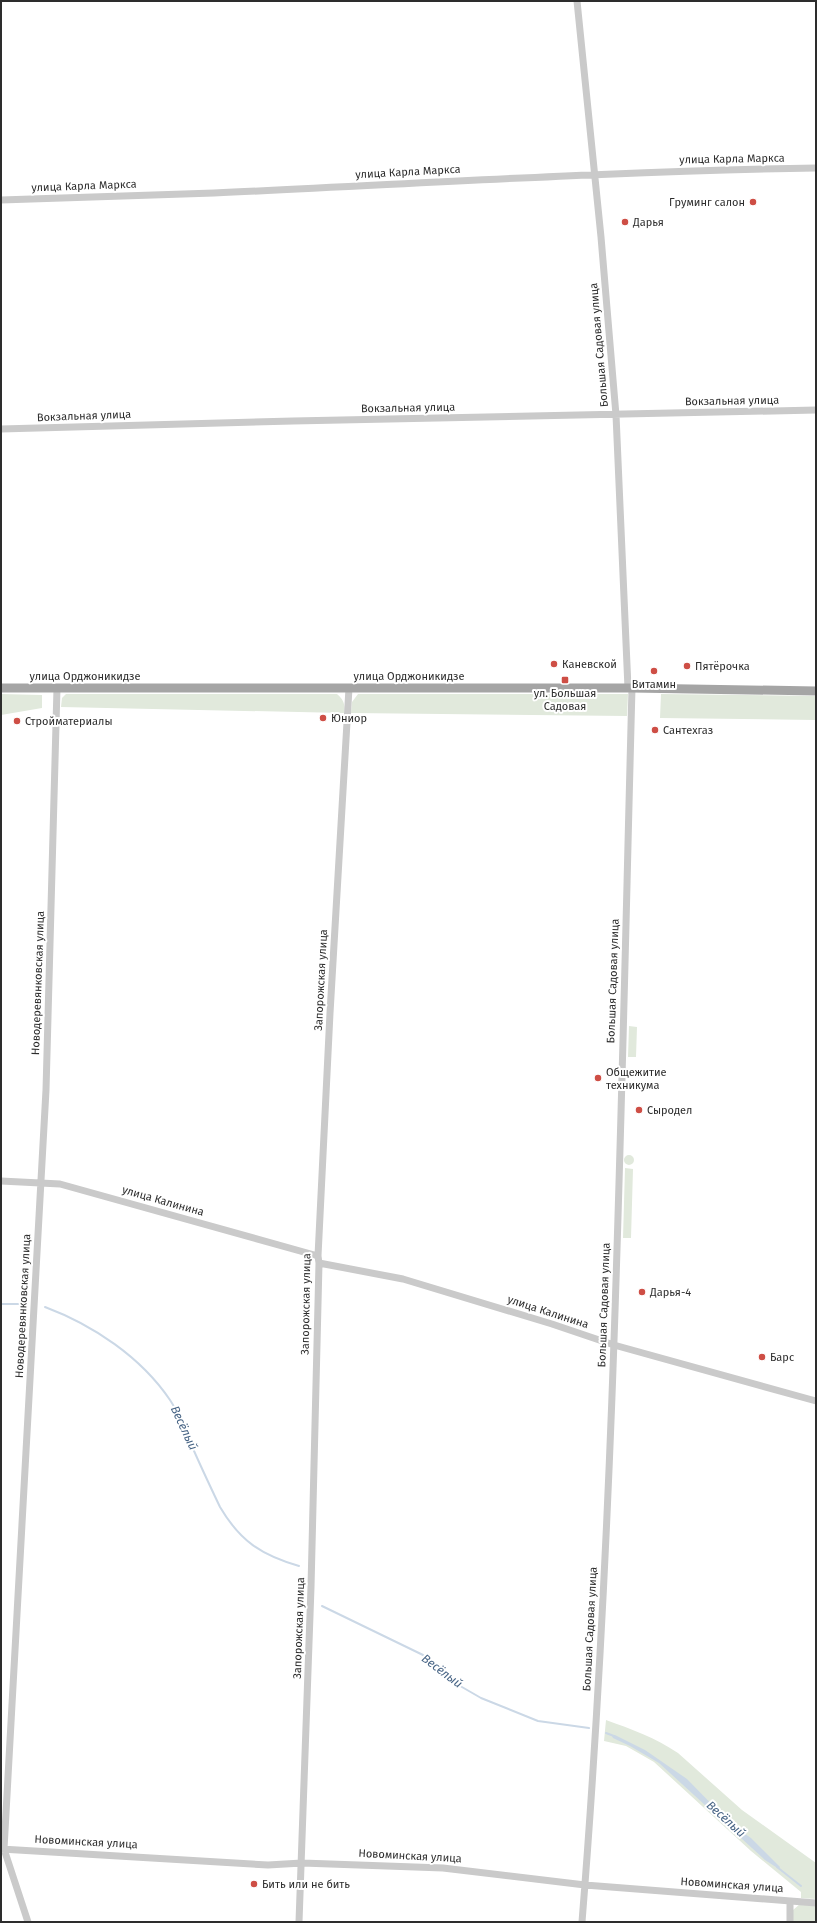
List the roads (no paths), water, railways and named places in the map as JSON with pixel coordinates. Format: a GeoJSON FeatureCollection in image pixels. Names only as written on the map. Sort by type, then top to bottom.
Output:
{"type":"FeatureCollection","features":[{"type":"Feature","properties":{"kind":"main road","name":"улица Орджоникидзе"},"geometry":{"type":"LineString","coordinates":[[1,688],[630,688],[816,691]]}},
{"type":"Feature","properties":{"kind":"street","name":"Большая Садовая улица"},"geometry":{"type":"LineString","coordinates":[[577,1],[595,175],[616,415],[630,688],[614,1345],[597,1712],[582,1922]]}},
{"type":"Feature","properties":{"kind":"street","name":"улица Карла Маркса"},"geometry":{"type":"LineString","coordinates":[[1,200],[213,193],[595,175],[816,168]]}},
{"type":"Feature","properties":{"kind":"street","name":"Вокзальная улица"},"geometry":{"type":"LineString","coordinates":[[1,429],[301,420],[816,410]]}},
{"type":"Feature","properties":{"kind":"street","name":"Новодеревянковская улица"},"geometry":{"type":"LineString","coordinates":[[28,1922],[3,1849],[46,1082],[57,688]]}},
{"type":"Feature","properties":{"kind":"street","name":"Запорожская улица"},"geometry":{"type":"LineString","coordinates":[[299,1922],[312,1587],[318,1260],[330,1013],[349,688]]}},
{"type":"Feature","properties":{"kind":"street","name":"улица Калинина"},"geometry":{"type":"LineString","coordinates":[[1,1181],[60,1184],[318,1260],[403,1279],[552,1324],[614,1345],[816,1401]]}},
{"type":"Feature","properties":{"kind":"street","name":"Новоминская улица"},"geometry":{"type":"LineString","coordinates":[[3,1849],[268,1865],[302,1863],[443,1868],[585,1885],[816,1903]]}},
{"type":"Feature","properties":{"kind":"street"},"geometry":{"type":"LineString","coordinates":[[790,1901],[790,1922]]}},
{"type":"Feature","properties":{"kind":"water"},"geometry":{"type":"Polygon","coordinates":[[[615,1735],[645,1750],[687,1779],[732,1825],[751,1838],[780,1867],[779,1869],[765,1860],[659,1763],[613,1738],[612,1736],[615,1735]]]}},
{"type":"Feature","properties":{"kind":"waterway","name":"Весёлый"},"geometry":{"type":"LineString","coordinates":[[1,1304],[22,1304]]}},
{"type":"Feature","properties":{"kind":"waterway","name":"Весёлый"},"geometry":{"type":"LineString","coordinates":[[45,1307],[63,1314],[98,1333],[115,1344],[145,1370],[158,1384],[173,1405],[220,1507],[235,1529],[253,1545],[273,1557],[299,1566]]}},
{"type":"Feature","properties":{"kind":"waterway","name":"Весёлый"},"geometry":{"type":"LineString","coordinates":[[322,1606],[423,1655],[455,1683],[481,1698],[538,1721],[589,1728]]}},
{"type":"Feature","properties":{"kind":"waterway","name":"Весёлый"},"geometry":{"type":"LineString","coordinates":[[606,1733],[614,1736]]}},
{"type":"Feature","properties":{"kind":"waterway","name":"Весёлый"},"geometry":{"type":"LineString","coordinates":[[777,1867],[801,1886]]}},
{"type":"Feature","properties":{"kind":"place","name":"Груминг салон"},"geometry":{"type":"Point","coordinates":[753,202]}},
{"type":"Feature","properties":{"kind":"place","name":"Дарья"},"geometry":{"type":"Point","coordinates":[625,222]}},
{"type":"Feature","properties":{"kind":"place","name":"Каневской"},"geometry":{"type":"Point","coordinates":[554,664]}},
{"type":"Feature","properties":{"kind":"place","name":"Пятёрочка"},"geometry":{"type":"Point","coordinates":[687,666]}},
{"type":"Feature","properties":{"kind":"place","name":"Витамин"},"geometry":{"type":"Point","coordinates":[654,671]}},
{"type":"Feature","properties":{"kind":"place","name":"ул. Большая Садовая"},"geometry":{"type":"Point","coordinates":[565,680]}},
{"type":"Feature","properties":{"kind":"place","name":"Юниор"},"geometry":{"type":"Point","coordinates":[323,718]}},
{"type":"Feature","properties":{"kind":"place","name":"Стройматериалы"},"geometry":{"type":"Point","coordinates":[17,721]}},
{"type":"Feature","properties":{"kind":"place","name":"Сантехгаз"},"geometry":{"type":"Point","coordinates":[655,730]}},
{"type":"Feature","properties":{"kind":"place","name":"Общежитие техникума"},"geometry":{"type":"Point","coordinates":[598,1078]}},
{"type":"Feature","properties":{"kind":"place","name":"Сыродел"},"geometry":{"type":"Point","coordinates":[639,1110]}},
{"type":"Feature","properties":{"kind":"place","name":"Дарья-4"},"geometry":{"type":"Point","coordinates":[642,1292]}},
{"type":"Feature","properties":{"kind":"place","name":"Барс"},"geometry":{"type":"Point","coordinates":[762,1357]}},
{"type":"Feature","properties":{"kind":"place","name":"Бить или не бить"},"geometry":{"type":"Point","coordinates":[254,1884]}}]}
